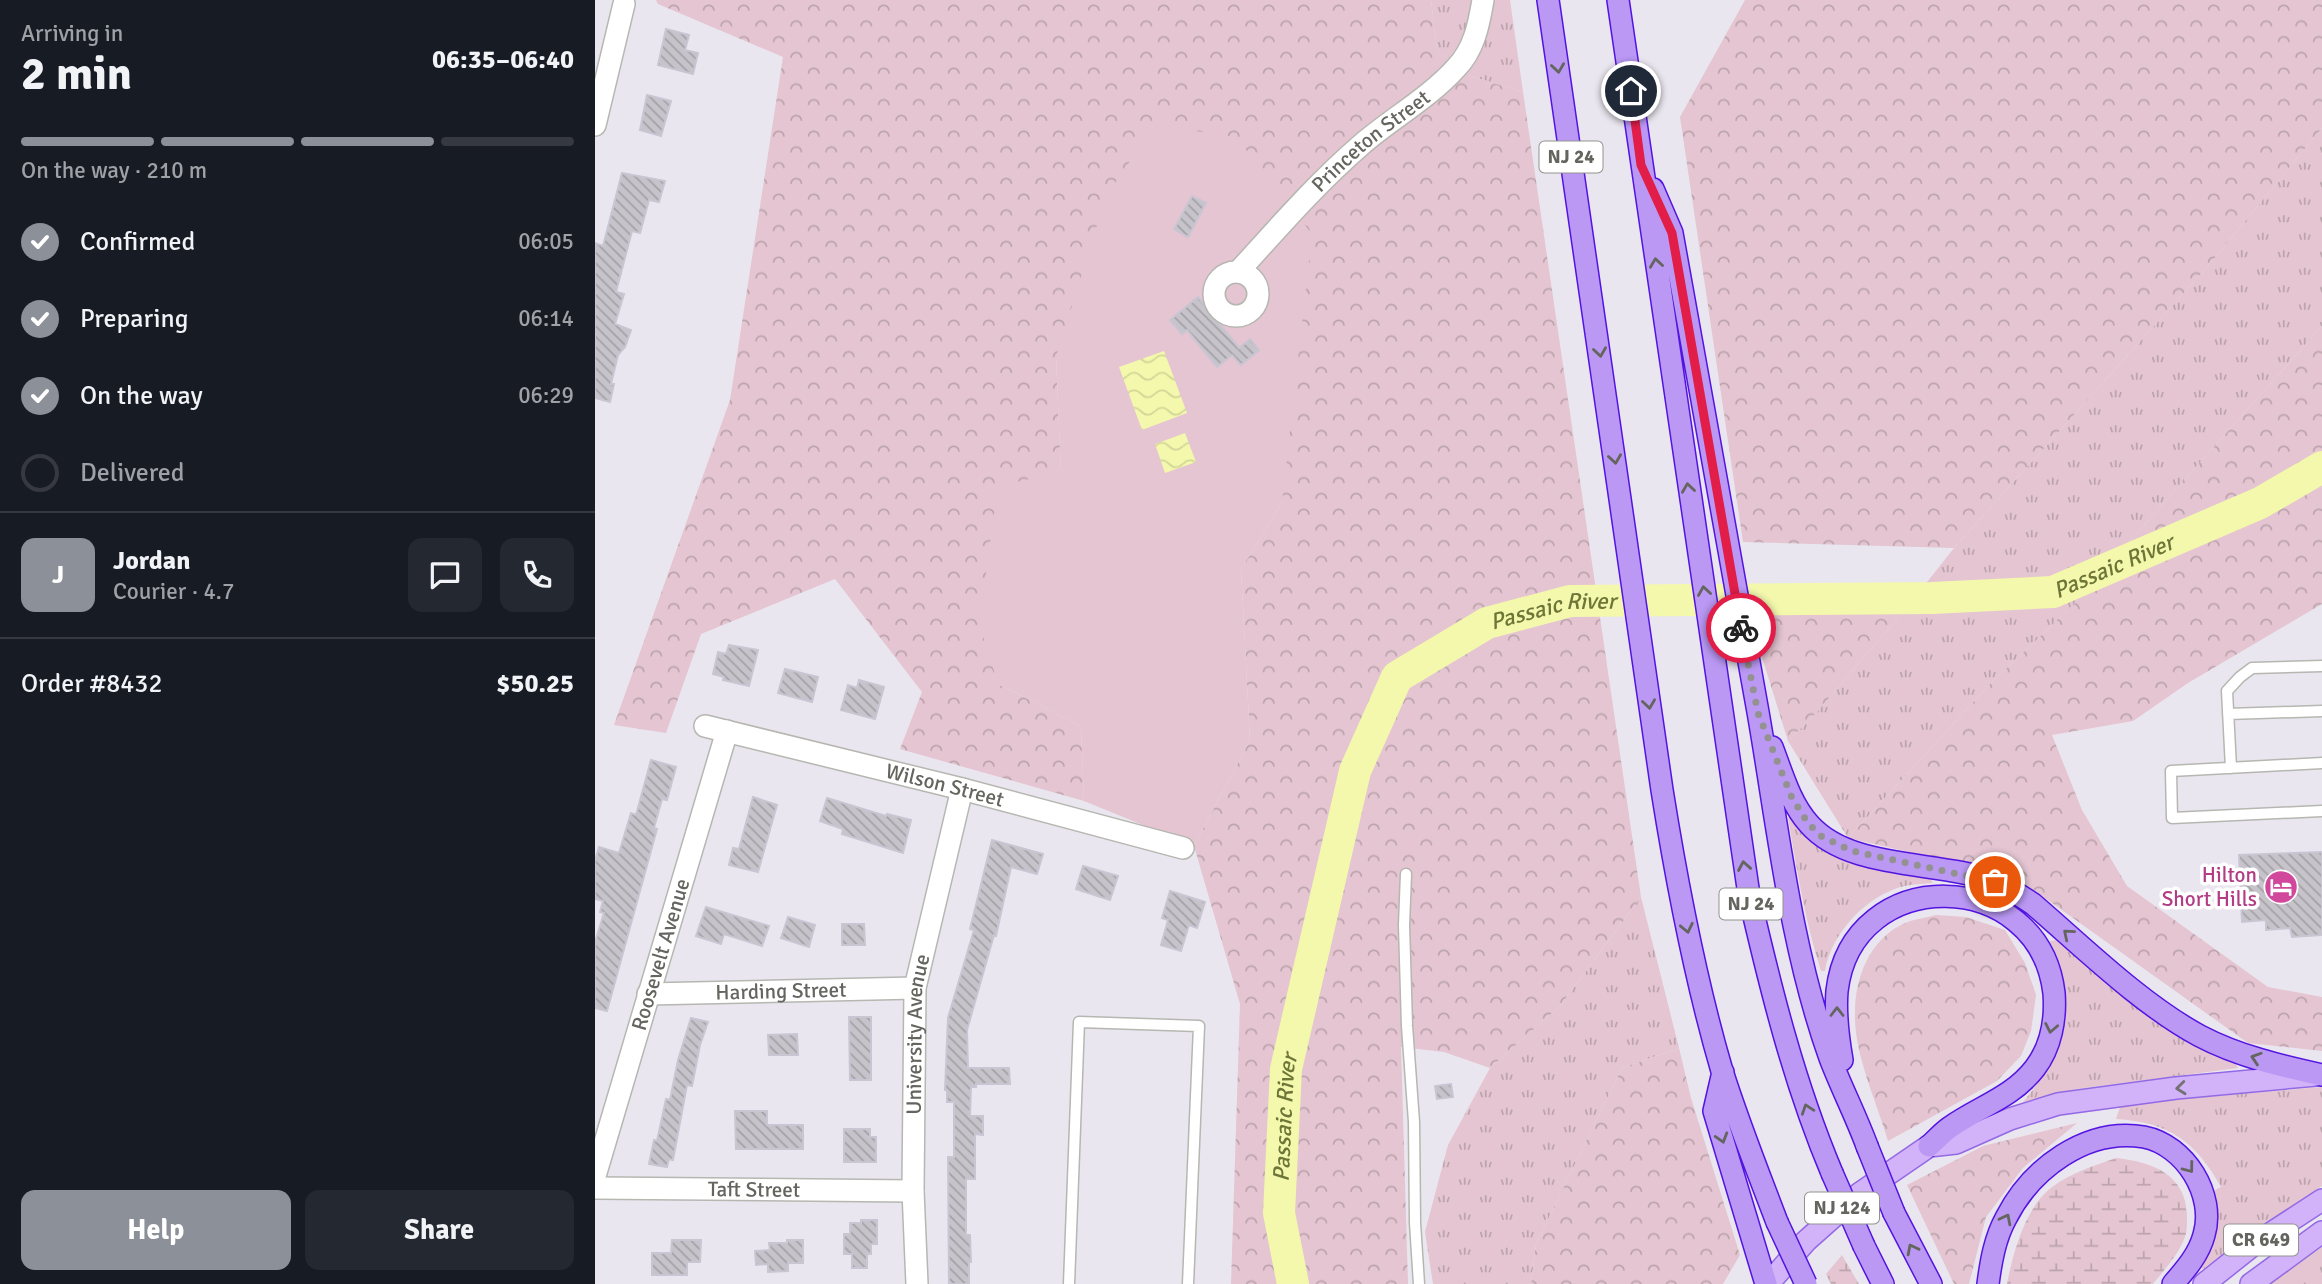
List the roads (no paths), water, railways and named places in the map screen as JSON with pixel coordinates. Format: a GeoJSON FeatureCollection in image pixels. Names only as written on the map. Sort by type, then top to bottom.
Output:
{"type":"FeatureCollection","features":[{"type":"Feature","properties":{"kind":"highway","name":"NJ 24"},"geometry":{"type":"LineString","coordinates":[[1548,0],[1678,885],[1698,979],[1723,1072],[1777,1222],[1806,1284]]}},
{"type":"Feature","properties":{"kind":"highway","name":"NJ 24"},"geometry":{"type":"LineString","coordinates":[[1618,0],[1749,895],[1779,1019],[1813,1127],[1883,1284]]}},
{"type":"Feature","properties":{"kind":"highway"},"geometry":{"type":"LineString","coordinates":[[1641,165],[1672,233],[1758,713],[1778,846],[1807,976],[1831,1059],[1851,1103]]}},
{"type":"Feature","properties":{"kind":"highway"},"geometry":{"type":"LineString","coordinates":[[1758,713],[1792,798],[1808,823],[1821,836],[1852,851],[1980,877],[2008,888],[2033,904],[2171,1018],[2202,1037],[2264,1061],[2322,1075]]}},
{"type":"Feature","properties":{"kind":"highway","name":"NJ 124"},"geometry":{"type":"LineString","coordinates":[[1929,1146],[1949,1128],[2003,1098],[2022,1083],[2036,1067],[2048,1044],[2055,1004],[2052,981],[2043,954],[2022,926],[1991,905],[1948,895],[1908,901],[1880,916],[1854,946],[1837,989],[1836,1016],[1851,1103],[1895,1213],[1931,1284]]}},
{"type":"Feature","properties":{"kind":"highway"},"geometry":{"type":"LineString","coordinates":[[1723,1072],[1714,1111],[1767,1284]]}},
{"type":"Feature","properties":{"kind":"highway"},"geometry":{"type":"LineString","coordinates":[[1988,1284],[1999,1235],[2006,1218],[2028,1185],[2077,1147],[2101,1138],[2122,1135],[2146,1137],[2161,1144],[2183,1160],[2200,1184],[2207,1217],[2205,1233],[2195,1258],[2173,1284]]}},
{"type":"Feature","properties":{"kind":"main road"},"geometry":{"type":"LineString","coordinates":[[1929,1146],[1956,1143],[2010,1119],[2058,1104],[2176,1088],[2322,1075]]}},
{"type":"Feature","properties":{"kind":"main road","name":"NJ 124"},"geometry":{"type":"LineString","coordinates":[[1767,1284],[1806,1241],[1859,1194],[1929,1146]]}},
{"type":"Feature","properties":{"kind":"main road","name":"CR 649"},"geometry":{"type":"LineString","coordinates":[[2204,1284],[2253,1245],[2322,1200]]}},
{"type":"Feature","properties":{"kind":"main road","name":"CR 649"},"geometry":{"type":"LineString","coordinates":[[2252,1284],[2322,1232]]}},
{"type":"Feature","properties":{"kind":"street","name":"Princeton Street"},"geometry":{"type":"LineString","coordinates":[[1238,272],[1307,195],[1362,144],[1457,68],[1471,47],[1480,22],[1483,0]]}},
{"type":"Feature","properties":{"kind":"street"},"geometry":{"type":"LineString","coordinates":[[595,125],[624,4]]}},
{"type":"Feature","properties":{"kind":"street","name":"Wilson Street"},"geometry":{"type":"LineString","coordinates":[[705,726],[962,789],[1183,848]]}},
{"type":"Feature","properties":{"kind":"street","name":"Roosevelt Avenue"},"geometry":{"type":"LineString","coordinates":[[595,1176],[727,731]]}},
{"type":"Feature","properties":{"kind":"street","name":"University Avenue"},"geometry":{"type":"LineString","coordinates":[[917,1284],[913,1191],[915,988],[962,789]]}},
{"type":"Feature","properties":{"kind":"street","name":"Harding Street"},"geometry":{"type":"LineString","coordinates":[[648,994],[915,988]]}},
{"type":"Feature","properties":{"kind":"street","name":"Taft Street"},"geometry":{"type":"LineString","coordinates":[[595,1188],[913,1191]]}},
{"type":"Feature","properties":{"kind":"lane"},"geometry":{"type":"LineString","coordinates":[[2231,768],[2227,691],[2252,668],[2322,666]]}},
{"type":"Feature","properties":{"kind":"lane"},"geometry":{"type":"LineString","coordinates":[[2228,714],[2322,711]]}},
{"type":"Feature","properties":{"kind":"lane"},"geometry":{"type":"LineString","coordinates":[[2322,763],[2171,771],[2172,818],[2322,811]]}},
{"type":"Feature","properties":{"kind":"lane"},"geometry":{"type":"LineString","coordinates":[[1406,874],[1404,925],[1407,1026],[1414,1122],[1415,1223],[1419,1284]]}},
{"type":"Feature","properties":{"kind":"lane"},"geometry":{"type":"LineString","coordinates":[[1069,1284],[1079,1021],[1199,1026],[1188,1284]]}},
{"type":"Feature","properties":{"kind":"water"},"geometry":{"type":"Polygon","coordinates":[[[1164,351],[1187,413],[1142,430],[1119,367],[1164,351]]]}},
{"type":"Feature","properties":{"kind":"water"},"geometry":{"type":"Polygon","coordinates":[[[1185,433],[1196,462],[1165,473],[1155,444],[1185,433]]]}},
{"type":"Feature","properties":{"kind":"waterway","name":"Passaic River"},"geometry":{"type":"LineString","coordinates":[[1293,1284],[1279,1213],[1286,1069],[1355,771],[1397,677],[1487,623],[1570,601],[1932,598],[2053,592],[2260,503],[2322,467]]}},
{"type":"Feature","properties":{"kind":"place","name":"Hilton Short Hills"},"geometry":{"type":"Point","coordinates":[2281,887]}}]}
